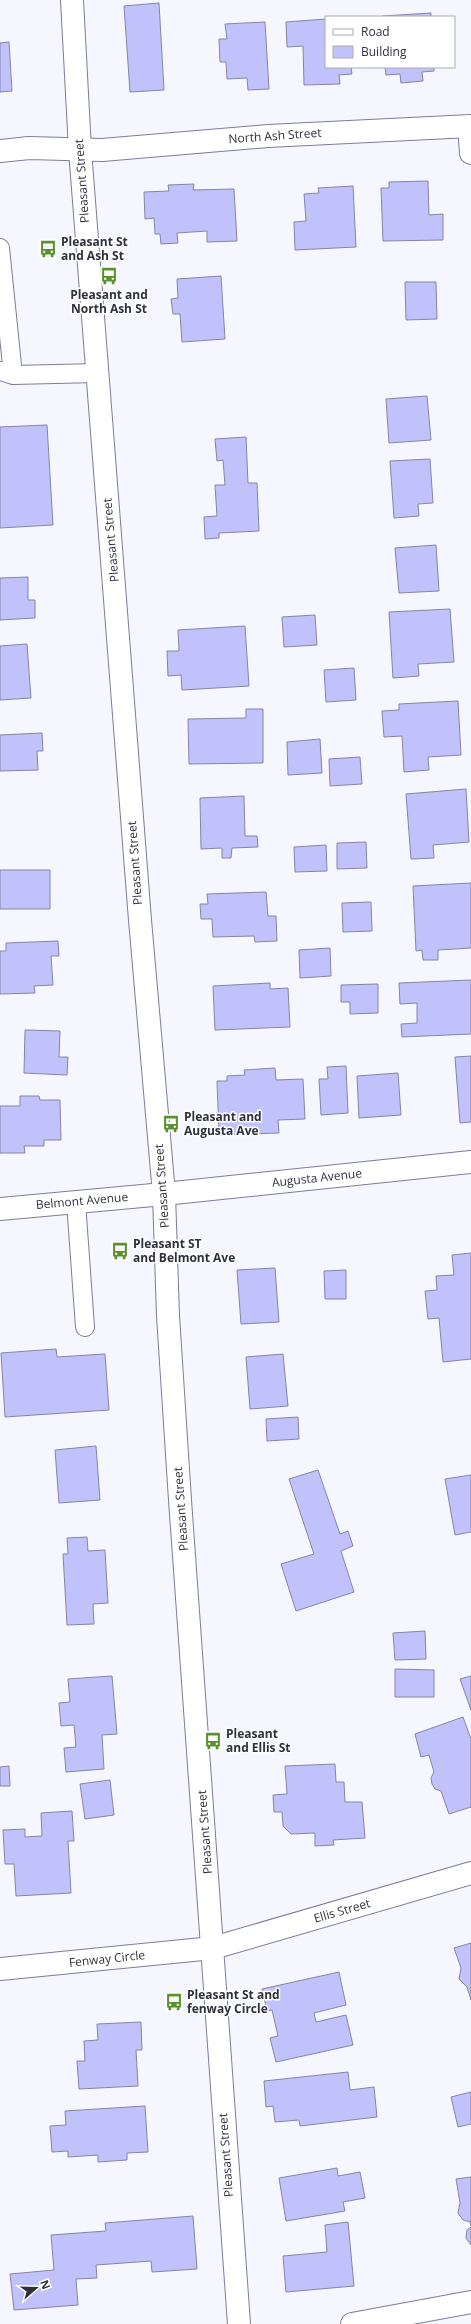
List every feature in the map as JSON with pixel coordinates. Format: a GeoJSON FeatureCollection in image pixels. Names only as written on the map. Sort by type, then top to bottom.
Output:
{"type":"FeatureCollection","features":[{"type":"Feature","properties":{"kind":"main road","name":"Pleasant Street"},"geometry":{"type":"LineString","coordinates":[[72,0],[80,150],[140,920],[164,1194],[171,1364],[213,1948],[221,2090],[239,2324]]}},
{"type":"Feature","properties":{"kind":"main road","name":"North Ash Street"},"geometry":{"type":"LineString","coordinates":[[0,151],[29,148],[80,150],[268,136],[470,127]]}},
{"type":"Feature","properties":{"kind":"main road"},"geometry":{"type":"LineString","coordinates":[[470,127],[471,153]]}},
{"type":"Feature","properties":{"kind":"main road","name":"Augusta Avenue"},"geometry":{"type":"LineString","coordinates":[[164,1194],[471,1162]]}},
{"type":"Feature","properties":{"kind":"main road","name":"Belmont Avenue"},"geometry":{"type":"LineString","coordinates":[[0,1208],[164,1194]]}},
{"type":"Feature","properties":{"kind":"main road","name":"Ellis Street"},"geometry":{"type":"LineString","coordinates":[[213,1948],[471,1873]]}},
{"type":"Feature","properties":{"kind":"main road","name":"Fenway Circle"},"geometry":{"type":"LineString","coordinates":[[0,1969],[213,1948]]}},
{"type":"Feature","properties":{"kind":"main road"},"geometry":{"type":"LineString","coordinates":[[352,2324],[396,2320],[471,2302]]}},
{"type":"Feature","properties":{"kind":"lane"},"geometry":{"type":"LineString","coordinates":[[0,248],[6,373],[98,373]]}},
{"type":"Feature","properties":{"kind":"lane"},"geometry":{"type":"LineString","coordinates":[[76,1202],[85,1327]]}},
{"type":"Feature","properties":{"kind":"building"},"geometry":{"type":"Polygon","coordinates":[[[159,3],[164,90],[130,92],[124,6],[159,3]]]}},
{"type":"Feature","properties":{"kind":"building"},"geometry":{"type":"Polygon","coordinates":[[[431,13],[431,16],[382,16],[431,13]]]}},
{"type":"Feature","properties":{"kind":"building"},"geometry":{"type":"Polygon","coordinates":[[[325,19],[325,68],[351,68],[352,74],[339,75],[340,84],[304,85],[303,46],[287,47],[286,22],[325,19]]]}},
{"type":"Feature","properties":{"kind":"building"},"geometry":{"type":"Polygon","coordinates":[[[265,22],[269,89],[248,90],[247,78],[227,79],[226,62],[220,62],[219,39],[227,39],[225,24],[265,22]]]}},
{"type":"Feature","properties":{"kind":"building"},"geometry":{"type":"Polygon","coordinates":[[[9,42],[12,91],[0,92],[0,43],[9,42]]]}},
{"type":"Feature","properties":{"kind":"building"},"geometry":{"type":"Polygon","coordinates":[[[385,68],[434,68],[434,71],[422,72],[423,81],[401,83],[400,74],[386,75],[385,68]]]}},
{"type":"Feature","properties":{"kind":"building"},"geometry":{"type":"Polygon","coordinates":[[[428,181],[429,215],[443,214],[443,240],[383,241],[381,188],[389,188],[389,182],[428,181]]]}},
{"type":"Feature","properties":{"kind":"building"},"geometry":{"type":"Polygon","coordinates":[[[194,184],[193,190],[234,189],[237,241],[207,242],[207,231],[177,233],[178,243],[161,244],[160,234],[155,234],[154,218],[145,219],[144,192],[169,191],[168,185],[194,184]]]}},
{"type":"Feature","properties":{"kind":"building"},"geometry":{"type":"Polygon","coordinates":[[[353,186],[356,247],[295,250],[294,222],[306,221],[304,194],[319,193],[318,188],[353,186]]]}},
{"type":"Feature","properties":{"kind":"building"},"geometry":{"type":"Polygon","coordinates":[[[221,276],[225,339],[182,342],[180,314],[173,314],[171,299],[178,298],[177,279],[221,276]]]}},
{"type":"Feature","properties":{"kind":"building"},"geometry":{"type":"Polygon","coordinates":[[[405,282],[436,282],[437,319],[406,320],[405,282]]]}},
{"type":"Feature","properties":{"kind":"building"},"geometry":{"type":"Polygon","coordinates":[[[427,396],[431,440],[389,443],[386,399],[427,396]]]}},
{"type":"Feature","properties":{"kind":"building"},"geometry":{"type":"Polygon","coordinates":[[[47,425],[53,525],[0,528],[0,427],[47,425]]]}},
{"type":"Feature","properties":{"kind":"building"},"geometry":{"type":"Polygon","coordinates":[[[246,437],[248,483],[257,483],[259,531],[219,533],[219,538],[205,539],[204,517],[217,516],[215,485],[225,485],[223,460],[217,461],[215,439],[246,437]]]}},
{"type":"Feature","properties":{"kind":"building"},"geometry":{"type":"Polygon","coordinates":[[[430,459],[433,503],[418,504],[419,516],[394,518],[390,461],[430,459]]]}},
{"type":"Feature","properties":{"kind":"building"},"geometry":{"type":"Polygon","coordinates":[[[436,545],[439,591],[399,593],[395,548],[436,545]]]}},
{"type":"Feature","properties":{"kind":"building"},"geometry":{"type":"Polygon","coordinates":[[[28,577],[28,600],[35,600],[35,618],[0,620],[0,578],[28,577]]]}},
{"type":"Feature","properties":{"kind":"building"},"geometry":{"type":"Polygon","coordinates":[[[450,609],[454,662],[418,664],[419,676],[393,678],[389,612],[450,609]]]}},
{"type":"Feature","properties":{"kind":"building"},"geometry":{"type":"Polygon","coordinates":[[[315,615],[317,645],[284,647],[282,617],[315,615]]]}},
{"type":"Feature","properties":{"kind":"building"},"geometry":{"type":"Polygon","coordinates":[[[245,626],[249,686],[182,690],[181,675],[168,676],[167,651],[179,651],[178,630],[245,626]]]}},
{"type":"Feature","properties":{"kind":"building"},"geometry":{"type":"Polygon","coordinates":[[[27,644],[31,698],[0,700],[0,646],[27,644]]]}},
{"type":"Feature","properties":{"kind":"building"},"geometry":{"type":"Polygon","coordinates":[[[354,668],[356,700],[326,702],[324,670],[354,668]]]}},
{"type":"Feature","properties":{"kind":"building"},"geometry":{"type":"Polygon","coordinates":[[[458,701],[461,755],[428,757],[429,770],[404,772],[402,736],[384,737],[382,711],[399,710],[399,704],[458,701]]]}},
{"type":"Feature","properties":{"kind":"building"},"geometry":{"type":"Polygon","coordinates":[[[246,709],[263,709],[263,763],[189,764],[188,719],[246,718],[246,709]]]}},
{"type":"Feature","properties":{"kind":"building"},"geometry":{"type":"Polygon","coordinates":[[[42,733],[43,751],[37,751],[38,770],[0,771],[0,735],[42,733]]]}},
{"type":"Feature","properties":{"kind":"building"},"geometry":{"type":"Polygon","coordinates":[[[320,739],[322,773],[288,775],[287,742],[320,739]]]}},
{"type":"Feature","properties":{"kind":"building"},"geometry":{"type":"Polygon","coordinates":[[[360,757],[362,784],[330,786],[329,759],[360,757]]]}},
{"type":"Feature","properties":{"kind":"building"},"geometry":{"type":"Polygon","coordinates":[[[466,789],[469,842],[433,845],[434,858],[411,859],[406,794],[466,789]]]}},
{"type":"Feature","properties":{"kind":"building"},"geometry":{"type":"Polygon","coordinates":[[[244,796],[245,836],[257,836],[258,847],[232,848],[231,858],[222,858],[222,848],[201,849],[200,798],[244,796]]]}},
{"type":"Feature","properties":{"kind":"building"},"geometry":{"type":"Polygon","coordinates":[[[366,842],[367,868],[337,869],[337,843],[366,842]]]}},
{"type":"Feature","properties":{"kind":"building"},"geometry":{"type":"Polygon","coordinates":[[[326,845],[327,871],[295,872],[294,847],[326,845]]]}},
{"type":"Feature","properties":{"kind":"building"},"geometry":{"type":"Polygon","coordinates":[[[0,870],[50,870],[50,909],[0,909],[0,870]]]}},
{"type":"Feature","properties":{"kind":"building"},"geometry":{"type":"Polygon","coordinates":[[[471,883],[471,948],[438,950],[438,960],[423,960],[422,950],[416,951],[413,886],[471,883]]]}},
{"type":"Feature","properties":{"kind":"building"},"geometry":{"type":"Polygon","coordinates":[[[266,892],[268,916],[276,916],[277,941],[255,942],[254,936],[213,937],[212,919],[201,919],[200,904],[208,904],[207,894],[266,892]]]}},
{"type":"Feature","properties":{"kind":"building"},"geometry":{"type":"Polygon","coordinates":[[[371,902],[372,931],[343,932],[342,903],[371,902]]]}},
{"type":"Feature","properties":{"kind":"building"},"geometry":{"type":"Polygon","coordinates":[[[58,941],[59,956],[51,956],[53,985],[34,986],[35,993],[0,994],[0,951],[6,951],[6,943],[58,941]]]}},
{"type":"Feature","properties":{"kind":"building"},"geometry":{"type":"Polygon","coordinates":[[[330,948],[331,976],[300,978],[299,950],[330,948]]]}},
{"type":"Feature","properties":{"kind":"building"},"geometry":{"type":"Polygon","coordinates":[[[471,980],[471,1034],[402,1037],[401,1024],[417,1023],[417,1003],[400,1004],[399,983],[471,980]]]}},
{"type":"Feature","properties":{"kind":"building"},"geometry":{"type":"Polygon","coordinates":[[[270,983],[270,989],[288,988],[290,1027],[215,1030],[213,986],[270,983]]]}},
{"type":"Feature","properties":{"kind":"building"},"geometry":{"type":"Polygon","coordinates":[[[378,984],[378,1013],[350,1014],[350,1002],[341,1002],[341,985],[378,984]]]}},
{"type":"Feature","properties":{"kind":"building"},"geometry":{"type":"Polygon","coordinates":[[[25,1030],[60,1031],[59,1057],[68,1057],[67,1075],[24,1073],[25,1030]]]}},
{"type":"Feature","properties":{"kind":"building"},"geometry":{"type":"Polygon","coordinates":[[[471,1056],[471,1122],[460,1123],[455,1057],[471,1056]]]}},
{"type":"Feature","properties":{"kind":"building"},"geometry":{"type":"Polygon","coordinates":[[[346,1066],[348,1113],[321,1115],[319,1079],[328,1079],[327,1067],[346,1066]]]}},
{"type":"Feature","properties":{"kind":"building"},"geometry":{"type":"Polygon","coordinates":[[[275,1068],[276,1080],[303,1079],[305,1119],[278,1120],[279,1133],[219,1135],[217,1081],[227,1081],[227,1076],[245,1075],[244,1070],[275,1068]]]}},
{"type":"Feature","properties":{"kind":"building"},"geometry":{"type":"Polygon","coordinates":[[[398,1073],[401,1115],[359,1118],[357,1076],[398,1073]]]}},
{"type":"Feature","properties":{"kind":"building"},"geometry":{"type":"Polygon","coordinates":[[[20,1096],[39,1096],[40,1100],[60,1100],[61,1140],[44,1140],[44,1146],[24,1146],[25,1153],[0,1153],[0,1106],[20,1106],[20,1096]]]}},
{"type":"Feature","properties":{"kind":"building"},"geometry":{"type":"Polygon","coordinates":[[[471,1253],[471,1359],[443,1362],[439,1318],[428,1319],[425,1291],[437,1290],[436,1276],[454,1275],[452,1255],[471,1253]]]}},
{"type":"Feature","properties":{"kind":"building"},"geometry":{"type":"Polygon","coordinates":[[[275,1268],[279,1322],[241,1324],[237,1270],[275,1268]]]}},
{"type":"Feature","properties":{"kind":"building"},"geometry":{"type":"Polygon","coordinates":[[[346,1270],[346,1299],[325,1299],[324,1271],[346,1270]]]}},
{"type":"Feature","properties":{"kind":"building"},"geometry":{"type":"Polygon","coordinates":[[[56,1349],[57,1357],[105,1354],[109,1410],[5,1417],[1,1353],[56,1349]]]}},
{"type":"Feature","properties":{"kind":"building"},"geometry":{"type":"Polygon","coordinates":[[[283,1354],[288,1406],[250,1409],[246,1357],[283,1354]]]}},
{"type":"Feature","properties":{"kind":"building"},"geometry":{"type":"Polygon","coordinates":[[[298,1417],[299,1439],[267,1441],[266,1419],[298,1417]]]}},
{"type":"Feature","properties":{"kind":"building"},"geometry":{"type":"Polygon","coordinates":[[[96,1446],[100,1500],[59,1503],[55,1450],[96,1446]]]}},
{"type":"Feature","properties":{"kind":"building"},"geometry":{"type":"Polygon","coordinates":[[[318,1470],[340,1534],[348,1531],[353,1546],[341,1551],[354,1592],[296,1611],[281,1564],[314,1554],[289,1479],[318,1470]]]}},
{"type":"Feature","properties":{"kind":"building"},"geometry":{"type":"Polygon","coordinates":[[[471,1475],[471,1532],[455,1535],[445,1479],[471,1475]]]}},
{"type":"Feature","properties":{"kind":"building"},"geometry":{"type":"Polygon","coordinates":[[[87,1537],[88,1551],[105,1550],[108,1603],[93,1604],[94,1624],[67,1625],[63,1554],[68,1554],[67,1538],[87,1537]]]}},
{"type":"Feature","properties":{"kind":"building"},"geometry":{"type":"Polygon","coordinates":[[[425,1631],[426,1659],[395,1660],[393,1633],[425,1631]]]}},
{"type":"Feature","properties":{"kind":"building"},"geometry":{"type":"Polygon","coordinates":[[[395,1669],[434,1670],[434,1697],[395,1697],[395,1669]]]}},
{"type":"Feature","properties":{"kind":"building"},"geometry":{"type":"Polygon","coordinates":[[[112,1676],[117,1734],[102,1735],[104,1769],[66,1772],[64,1748],[76,1747],[74,1725],[61,1726],[59,1703],[70,1702],[68,1679],[112,1676]]]}},
{"type":"Feature","properties":{"kind":"building"},"geometry":{"type":"Polygon","coordinates":[[[471,1676],[471,1710],[460,1679],[471,1676]]]}},
{"type":"Feature","properties":{"kind":"building"},"geometry":{"type":"Polygon","coordinates":[[[463,1717],[471,1739],[471,1807],[449,1814],[441,1791],[435,1789],[432,1784],[431,1778],[434,1772],[429,1755],[421,1757],[415,1734],[463,1717]]]}},
{"type":"Feature","properties":{"kind":"building"},"geometry":{"type":"Polygon","coordinates":[[[335,1764],[336,1782],[344,1782],[345,1802],[362,1802],[365,1838],[333,1840],[334,1845],[315,1846],[315,1833],[291,1834],[283,1826],[282,1812],[274,1812],[273,1795],[287,1794],[285,1766],[335,1764]]]}},
{"type":"Feature","properties":{"kind":"building"},"geometry":{"type":"Polygon","coordinates":[[[9,1766],[10,1786],[0,1786],[0,1767],[9,1766]]]}},
{"type":"Feature","properties":{"kind":"building"},"geometry":{"type":"Polygon","coordinates":[[[110,1780],[114,1815],[85,1819],[80,1784],[110,1780]]]}},
{"type":"Feature","properties":{"kind":"building"},"geometry":{"type":"Polygon","coordinates":[[[72,1811],[74,1841],[68,1841],[71,1893],[16,1896],[14,1864],[5,1864],[3,1830],[25,1829],[25,1837],[42,1836],[41,1813],[72,1811]]]}},
{"type":"Feature","properties":{"kind":"building"},"geometry":{"type":"Polygon","coordinates":[[[471,1943],[471,2000],[467,1987],[459,1979],[461,1968],[454,1948],[471,1943]]]}},
{"type":"Feature","properties":{"kind":"building"},"geometry":{"type":"Polygon","coordinates":[[[339,1972],[346,2005],[314,2013],[316,2022],[346,2015],[353,2045],[276,2062],[270,2038],[278,2036],[272,2010],[267,2011],[262,1989],[339,1972]]]}},
{"type":"Feature","properties":{"kind":"building"},"geometry":{"type":"Polygon","coordinates":[[[141,2022],[142,2050],[136,2050],[138,2086],[79,2089],[77,2061],[85,2061],[84,2041],[98,2040],[97,2024],[141,2022]]]}},
{"type":"Feature","properties":{"kind":"building"},"geometry":{"type":"Polygon","coordinates":[[[348,2072],[350,2090],[374,2087],[377,2117],[300,2126],[299,2120],[275,2122],[273,2106],[266,2107],[264,2081],[348,2072]]]}},
{"type":"Feature","properties":{"kind":"building"},"geometry":{"type":"Polygon","coordinates":[[[471,2092],[471,2124],[458,2127],[451,2097],[471,2092]]]}},
{"type":"Feature","properties":{"kind":"building"},"geometry":{"type":"Polygon","coordinates":[[[145,2106],[148,2152],[127,2153],[127,2160],[98,2162],[98,2155],[68,2157],[68,2151],[52,2152],[50,2126],[66,2125],[65,2111],[145,2106]]]}},
{"type":"Feature","properties":{"kind":"building"},"geometry":{"type":"Polygon","coordinates":[[[337,2168],[338,2176],[360,2172],[365,2198],[343,2202],[345,2211],[286,2221],[279,2178],[337,2168]]]}},
{"type":"Feature","properties":{"kind":"building"},"geometry":{"type":"Polygon","coordinates":[[[471,2177],[471,2226],[470,2222],[463,2220],[458,2213],[460,2203],[456,2179],[471,2177]]]}},
{"type":"Feature","properties":{"kind":"building"},"geometry":{"type":"Polygon","coordinates":[[[193,2216],[197,2269],[152,2272],[151,2261],[96,2265],[97,2278],[76,2279],[78,2305],[14,2310],[10,2274],[54,2270],[51,2235],[106,2231],[105,2223],[193,2216]]]}},
{"type":"Feature","properties":{"kind":"building"},"geometry":{"type":"Polygon","coordinates":[[[348,2222],[354,2286],[286,2292],[283,2256],[327,2252],[325,2225],[348,2222]]]}},
{"type":"Feature","properties":{"kind":"building"},"geometry":{"type":"Polygon","coordinates":[[[471,2227],[471,2245],[466,2238],[467,2230],[471,2227]]]}},
{"type":"Feature","properties":{"kind":"place","name":"Pleasant St and Ash St"},"geometry":{"type":"Point","coordinates":[48,249]}},
{"type":"Feature","properties":{"kind":"place","name":"Pleasant and North Ash St"},"geometry":{"type":"Point","coordinates":[109,276]}},
{"type":"Feature","properties":{"kind":"place","name":"Pleasant and Augusta Ave"},"geometry":{"type":"Point","coordinates":[171,1124]}},
{"type":"Feature","properties":{"kind":"place","name":"Pleasant ST and Belmont Ave"},"geometry":{"type":"Point","coordinates":[120,1251]}},
{"type":"Feature","properties":{"kind":"place","name":"Pleasant and Ellis St"},"geometry":{"type":"Point","coordinates":[213,1741]}},
{"type":"Feature","properties":{"kind":"place","name":"Pleasant St and fenway Circle"},"geometry":{"type":"Point","coordinates":[174,2002]}}]}
